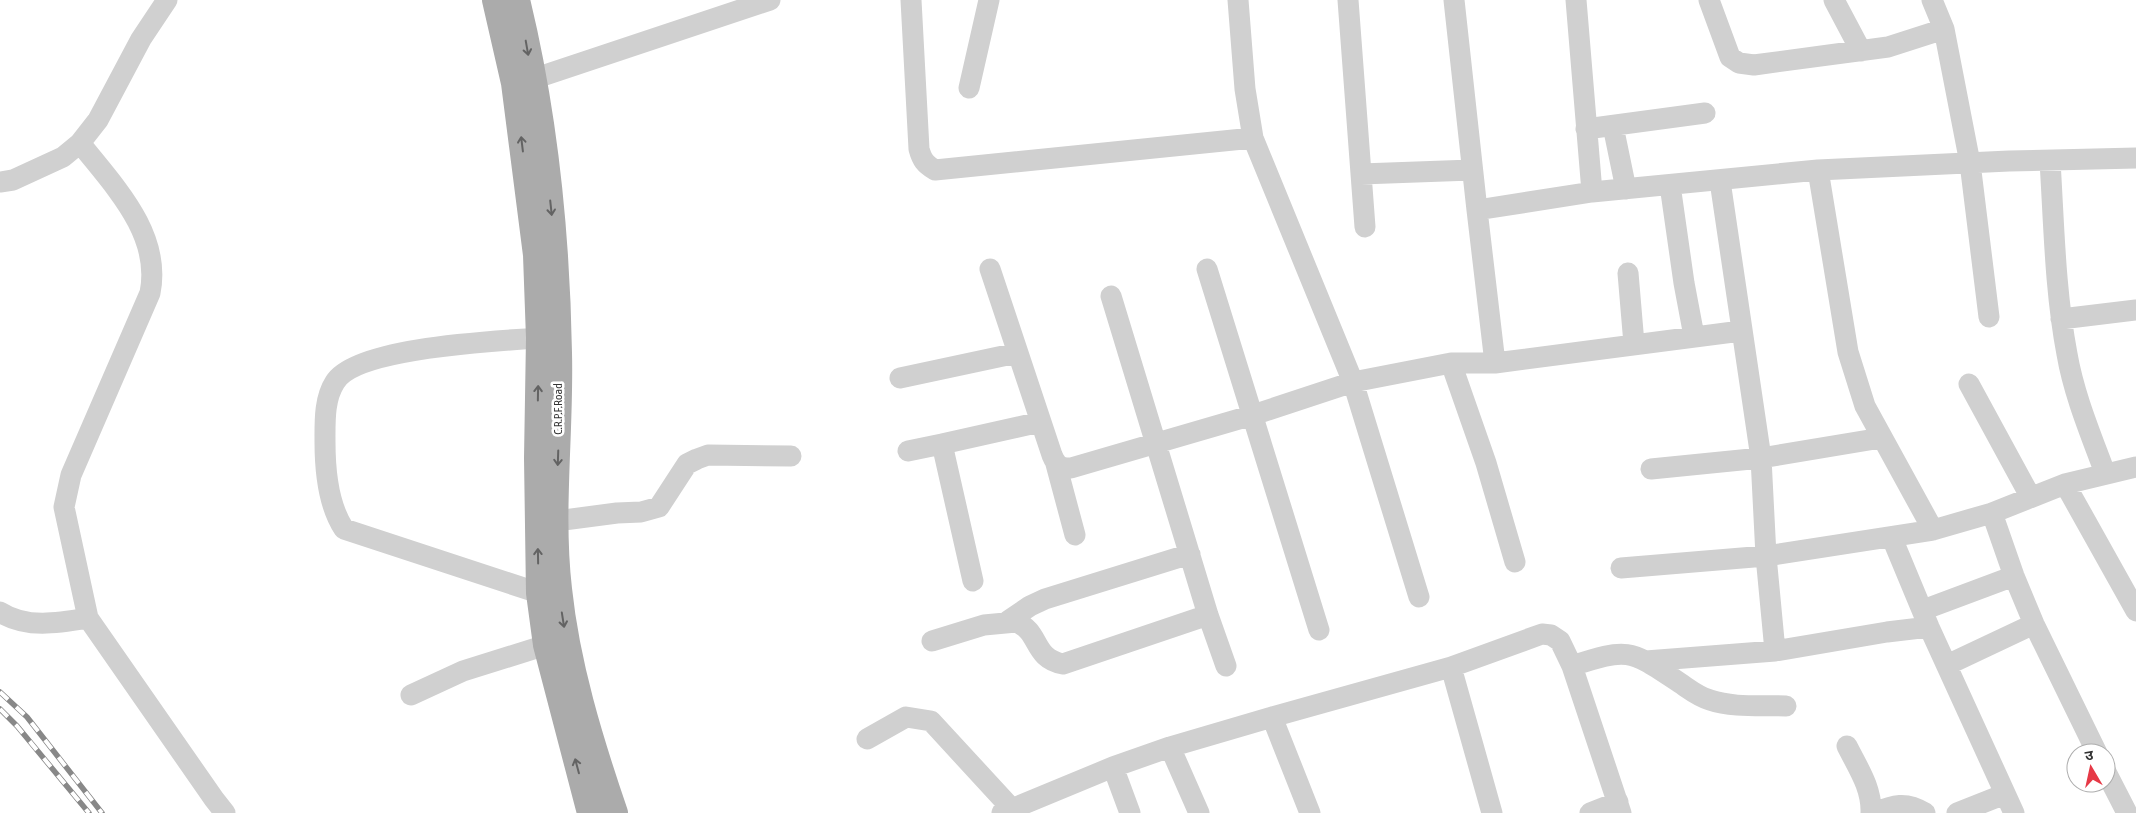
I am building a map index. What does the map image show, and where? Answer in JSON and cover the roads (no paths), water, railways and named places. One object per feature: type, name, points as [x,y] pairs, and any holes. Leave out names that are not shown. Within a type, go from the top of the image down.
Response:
[{"type":"main road","name":"C.R.P.F.Road","points":[[495,0],[517,102],[536,255],[539,338],[537,458],[539,593],[546,645],[590,813]]},
{"type":"main road","name":"C.R.P.F.Road","points":[[517,0],[533,79],[550,194],[557,268],[559,354],[556,521],[559,588],[578,695],[615,813]]},
{"type":"street","points":[[0,182],[13,180],[63,157],[80,143],[98,120],[141,39],[167,0]]},
{"type":"street","points":[[533,79],[770,0]]},
{"type":"street","points":[[911,0],[919,149],[926,165],[934,170],[1252,138]]},
{"type":"street","points":[[969,88],[989,0]]},
{"type":"street","points":[[1238,0],[1245,89],[1252,138],[1353,382],[1419,597]]},
{"type":"street","points":[[1348,0],[1365,227]]},
{"type":"street","points":[[1454,0],[1495,363]]},
{"type":"street","points":[[1576,0],[1592,192]]},
{"type":"street","points":[[1709,0],[1730,57],[1739,63],[1754,65],[1888,47],[1944,29]]},
{"type":"street","points":[[1834,0],[1861,51]]},
{"type":"street","points":[[1932,0],[1944,29],[1970,163],[1989,317]]},
{"type":"street","points":[[1586,129],[1705,113]]},
{"type":"street","points":[[1613,126],[1626,189]]},
{"type":"street","points":[[80,143],[125,199],[148,247],[153,269],[150,293],[74,469],[64,500],[88,618],[225,813]]},
{"type":"street","points":[[1477,210],[1592,192],[1818,170],[2136,158]]},
{"type":"street","points":[[2050,161],[2061,319],[2067,356],[2080,402],[2105,474]]},
{"type":"street","points":[[1361,174],[1472,170]]},
{"type":"street","points":[[1818,170],[1848,352],[1865,406],[1933,530]]},
{"type":"street","points":[[1720,181],[1761,458],[1766,556],[1776,651]]},
{"type":"street","points":[[1670,185],[1684,283],[1694,336]]},
{"type":"street","points":[[1207,268],[1320,630]]},
{"type":"street","points":[[990,269],[1040,422],[1056,464],[1075,535]]},
{"type":"street","points":[[1628,274],[1634,344]]},
{"type":"street","points":[[1111,296],[1208,615],[1226,666]]},
{"type":"street","points":[[2061,319],[2136,310]]},
{"type":"street","points":[[1056,464],[1071,468],[1253,415],[1353,382],[1452,363],[1495,363],[1741,331]]},
{"type":"street","points":[[539,338],[412,351],[361,365],[343,373],[335,381],[327,406],[325,454],[333,508],[344,529],[539,593]]},
{"type":"street","points":[[900,378],[1017,353]]},
{"type":"street","points":[[1452,363],[1486,463],[1515,562]]},
{"type":"street","points":[[1969,384],[2030,496]]},
{"type":"street","points":[[908,451],[1040,422]]},
{"type":"street","points":[[1651,469],[1761,458],[1882,438]]},
{"type":"street","points":[[942,444],[973,581]]},
{"type":"street","points":[[556,521],[617,513],[641,512],[659,507],[687,464],[708,455],[791,456]]},
{"type":"street","points":[[1621,568],[1766,556],[1851,542],[1892,538],[1933,530],[1992,513],[2030,496],[2065,484],[2136,467]]},
{"type":"street","points":[[2065,484],[2135,608]]},
{"type":"street","points":[[1992,513],[2014,576],[2034,624],[2092,743]]},
{"type":"street","points":[[1892,538],[2014,813]]},
{"type":"street","points":[[1008,621],[1044,599],[1190,554]]},
{"type":"street","points":[[1646,661],[1776,651],[1926,618],[2014,576]]},
{"type":"street","points":[[0,612],[12,620],[51,624],[88,618]]},
{"type":"street","points":[[932,641],[984,625],[1008,621],[1023,624],[1044,657],[1053,662],[1063,664],[1208,615]]},
{"type":"street","points":[[1947,665],[2034,624]]},
{"type":"street","points":[[866,739],[906,717],[931,721],[1009,812],[1113,767],[1170,747],[1451,668],[1542,634],[1551,635],[1560,641],[1572,666],[1619,808],[1590,813]]},
{"type":"street","points":[[411,695],[463,671],[546,645]]},
{"type":"street","points":[[1572,666],[1607,655],[1621,653],[1633,655],[1646,661],[1708,700],[1721,703],[1786,706]]},
{"type":"street","points":[[1451,668],[1492,813]]},
{"type":"street","points":[[1272,717],[1310,813]]},
{"type":"street","points":[[1846,746],[1867,786],[1872,813],[1893,805],[1914,806],[1925,813]]},
{"type":"street","points":[[1170,747],[1199,813]]},
{"type":"street","points":[[1113,767],[1130,813]]},
{"type":"street","points":[[2116,792],[2127,813]]},
{"type":"street","points":[[1957,813],[2006,794]]},
{"type":"railway","points":[[0,692],[27,717],[102,813]]},
{"type":"railway","points":[[0,709],[17,726],[89,813]]}]
